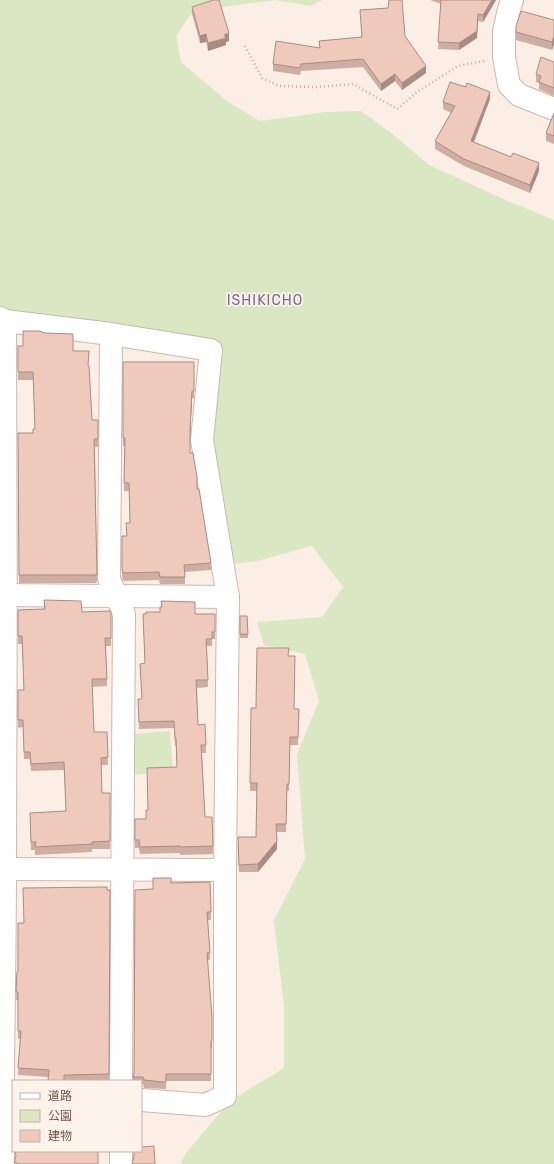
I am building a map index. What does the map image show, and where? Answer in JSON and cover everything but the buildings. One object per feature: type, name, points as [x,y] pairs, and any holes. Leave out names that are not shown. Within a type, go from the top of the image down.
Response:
[{"type":"street","points":[[512,0],[504,32],[504,57],[509,85],[519,95],[554,108]]},
{"type":"street","points":[[3,1164],[5,1088],[3,869],[3,320],[111,334],[211,350],[202,440],[228,597],[225,870],[225,1096],[205,1105],[142,1100]]},
{"type":"street","points":[[111,334],[109,579],[124,614],[121,1080]]},
{"type":"street","points":[[3,596],[228,597]]},
{"type":"street","points":[[3,869],[225,870]]},
{"type":"street","points":[[121,1152],[121,1164]]},
{"type":"path","points":[[245,46],[262,78],[279,86],[316,87],[353,84],[397,108],[417,92],[458,66],[504,57]]},
{"type":"green space","points":[[0,0],[275,0],[230,6],[190,15],[176,36],[181,62],[228,102],[260,121],[326,112],[361,111],[395,136],[429,165],[510,202],[554,220],[554,1164],[180,1164],[186,1153],[230,1101],[284,1068],[284,1007],[274,920],[305,859],[297,754],[319,701],[305,654],[264,645],[257,622],[322,617],[343,587],[312,546],[257,561],[234,564],[228,550],[210,438],[219,342],[175,332],[92,327],[0,309]]},
{"type":"green space","points":[[275,0],[323,0],[310,6]]},
{"type":"green space","points":[[170,731],[173,772],[131,775],[130,734]]},
{"type":"district","name":"ISHIKICHO","points":[[265,300]]}]
